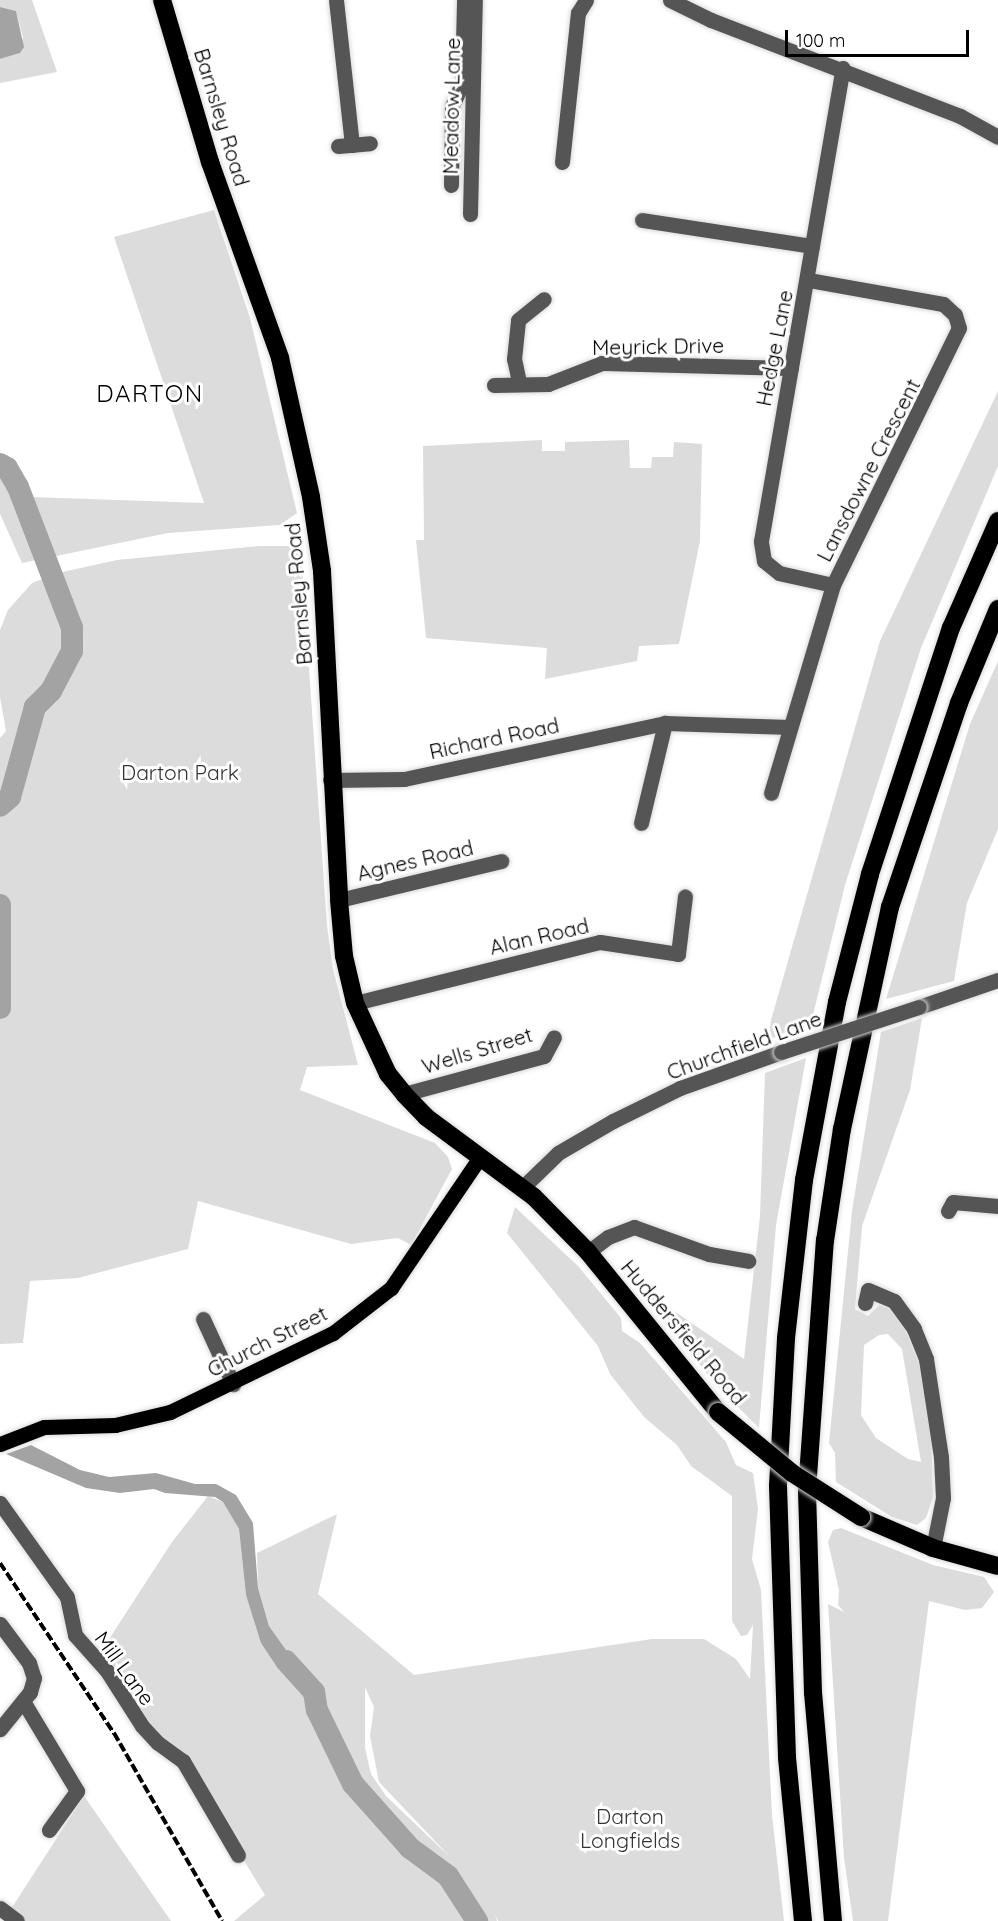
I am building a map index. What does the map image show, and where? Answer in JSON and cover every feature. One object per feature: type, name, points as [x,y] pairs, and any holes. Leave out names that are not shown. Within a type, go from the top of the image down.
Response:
[{"type":"highway","name":"Barnsley Road","points":[[162,0],[210,162],[280,358],[292,408],[322,571],[330,780],[339,900],[344,956],[355,1003],[388,1074],[404,1094],[426,1117],[480,1157]]},
{"type":"highway","points":[[803,1921],[786,1757],[778,1486],[786,1338],[804,1180],[837,1002],[870,874],[951,628],[998,521]]},
{"type":"highway","points":[[833,1921],[813,1694],[807,1490],[825,1240],[842,1129],[890,907],[959,703],[998,609]]},
{"type":"highway","name":"Huddersfield Road","points":[[480,1157],[524,1186],[588,1252],[718,1412],[792,1473],[861,1517],[933,1548],[998,1566]]},
{"type":"main road","name":"Church Street","points":[[0,1444],[18,1435],[44,1427],[126,1422],[170,1412],[233,1384],[333,1333],[391,1288],[480,1157]]},
{"type":"street","points":[[336,0],[345,145],[370,143]]},
{"type":"street","name":"Meadow Lane","points":[[451,185],[452,106],[462,84],[464,0]]},
{"type":"street","name":"Meadow Lane","points":[[470,213],[475,0]]},
{"type":"street","points":[[562,162],[572,139],[578,13],[586,0]]},
{"type":"street","points":[[670,0],[711,20],[843,68],[960,116],[998,137]]},
{"type":"street","name":"Hedge Lane","points":[[833,585],[780,573],[764,561],[761,541],[843,68]]},
{"type":"street","points":[[642,220],[812,246]]},
{"type":"street","name":"Lansdowne Crescent","points":[[771,793],[833,585],[959,328],[956,315],[943,304],[808,280]]},
{"type":"street","points":[[519,382],[514,359],[518,320],[544,298]]},
{"type":"street","name":"Meyrick Drive","points":[[494,385],[519,382],[548,384],[602,363],[790,368]]},
{"type":"street","name":"Richard Road","points":[[330,780],[404,779],[665,723],[790,727]]},
{"type":"street","points":[[641,823],[665,723]]},
{"type":"street","name":"Agnes Road","points":[[339,900],[501,861]]},
{"type":"street","name":"Alan Road","points":[[355,1003],[600,942],[678,954],[685,896]]},
{"type":"street","name":"Churchfield Lane","points":[[524,1186],[558,1153],[614,1121],[680,1088],[998,980]]},
{"type":"street","name":"Wells Street","points":[[404,1094],[544,1056],[554,1037]]},
{"type":"street","points":[[948,1211],[953,1202],[998,1206]]},
{"type":"street","name":"Huddersfield Road","points":[[588,1252],[608,1237],[634,1227],[709,1254],[748,1261]]},
{"type":"street","points":[[865,1303],[868,1290],[894,1301],[914,1329],[926,1359],[944,1497],[933,1548]]},
{"type":"street","points":[[203,1319],[233,1384]]},
{"type":"street","name":"Mill Lane","points":[[0,1503],[67,1597],[75,1635],[106,1671],[142,1726],[158,1743],[183,1761],[232,1851]]},
{"type":"street","points":[[0,1624],[29,1663],[33,1685],[0,1729]]},
{"type":"street","points":[[23,1701],[77,1791],[50,1830]]},
{"type":"street","points":[[0,1908],[17,1921]]},
{"type":"green space","points":[[0,0],[32,0],[57,72],[0,83],[0,59],[20,53],[23,37],[16,11],[0,7]]},
{"type":"green space","points":[[214,210],[250,318],[297,513],[280,525],[168,533],[22,563],[0,514],[0,455],[13,462],[31,497],[204,503],[114,237]]},
{"type":"green space","points":[[998,391],[998,466],[921,648],[845,885],[812,1019],[768,1041],[771,1020],[880,641]]},
{"type":"green space","points":[[542,440],[542,451],[565,451],[565,442],[629,440],[630,468],[651,468],[652,457],[673,457],[674,442],[702,444],[700,541],[679,644],[639,646],[637,661],[545,679],[547,648],[426,638],[416,540],[424,540],[423,446]]},
{"type":"green space","name":"Darton Park","points":[[259,546],[290,546],[301,554],[327,926],[333,969],[358,1065],[307,1067],[300,1090],[435,1143],[448,1157],[452,1169],[411,1245],[398,1238],[351,1244],[198,1201],[188,1249],[78,1278],[30,1281],[23,1343],[0,1344],[0,738],[6,731],[0,697],[0,630],[8,610],[32,583],[58,573],[117,560]]},
{"type":"green space","points":[[998,661],[998,829],[967,903],[954,981],[886,999],[970,724]]},
{"type":"green space","points":[[922,1018],[910,1090],[862,1226],[855,1309],[868,1316],[879,1305],[890,1309],[906,1332],[919,1363],[931,1436],[933,1497],[926,1518],[917,1525],[892,1517],[836,1482],[835,1453],[829,1443],[852,1211],[881,1032]],"holes":[[[888,1334],[902,1349],[921,1462],[908,1459],[876,1438],[861,1415],[864,1345],[879,1335]]]},
{"type":"green space","points":[[806,1058],[776,1225],[759,1428],[713,1382],[645,1291],[744,1359],[760,1216],[765,1073]]},
{"type":"green space","name":"Darton Longfields","points":[[515,1207],[578,1266],[621,1318],[622,1331],[640,1343],[726,1442],[736,1465],[753,1473],[758,1509],[752,1559],[761,1590],[772,1815],[784,1921],[498,1921],[495,1914],[497,1921],[234,1921],[265,1895],[183,1761],[153,1733],[128,1689],[100,1653],[172,1542],[208,1496],[223,1502],[239,1529],[246,1595],[275,1664],[303,1689],[308,1681],[269,1626],[258,1588],[257,1553],[337,1514],[318,1594],[414,1675],[652,1639],[704,1639],[736,1659],[750,1679],[753,1625],[747,1635],[741,1636],[732,1621],[732,1496],[691,1466],[677,1445],[644,1417],[610,1374],[598,1346],[507,1233]],"holes":[[[365,1687],[374,1707],[370,1736],[379,1782],[451,1858],[386,1796],[371,1774],[365,1748]]]},
{"type":"green space","points":[[841,1528],[933,1565],[984,1577],[994,1592],[982,1608],[965,1610],[929,1601],[888,1921],[853,1921],[844,1858],[828,1604],[844,1612],[838,1605],[839,1590],[828,1542],[833,1530]]},
{"type":"green space","points":[[84,1796],[171,1921],[25,1921],[11,1909]]},
{"type":"shaded area","points":[[0,7],[16,11],[24,47],[20,53],[0,59]]},
{"type":"shaded area","points":[[31,1445],[80,1470],[109,1477],[156,1473],[195,1484],[216,1484],[236,1495],[253,1523],[258,1588],[269,1626],[308,1681],[303,1689],[275,1664],[261,1643],[246,1595],[239,1529],[223,1502],[215,1497],[165,1493],[154,1489],[120,1493],[86,1488],[6,1454]]},
{"type":"waterway","points":[[0,464],[7,468],[18,487],[72,628],[72,651],[51,691],[35,707],[10,797],[0,806]]},
{"type":"waterway","points":[[0,905],[0,1008]]},
{"type":"waterway","points":[[286,1661],[314,1692],[317,1710],[353,1784],[410,1848],[448,1876],[477,1921]]},
{"type":"railway","points":[[0,1563],[114,1733],[222,1921]]},
{"type":"district","name":"DARTON","points":[[150,394]]}]
